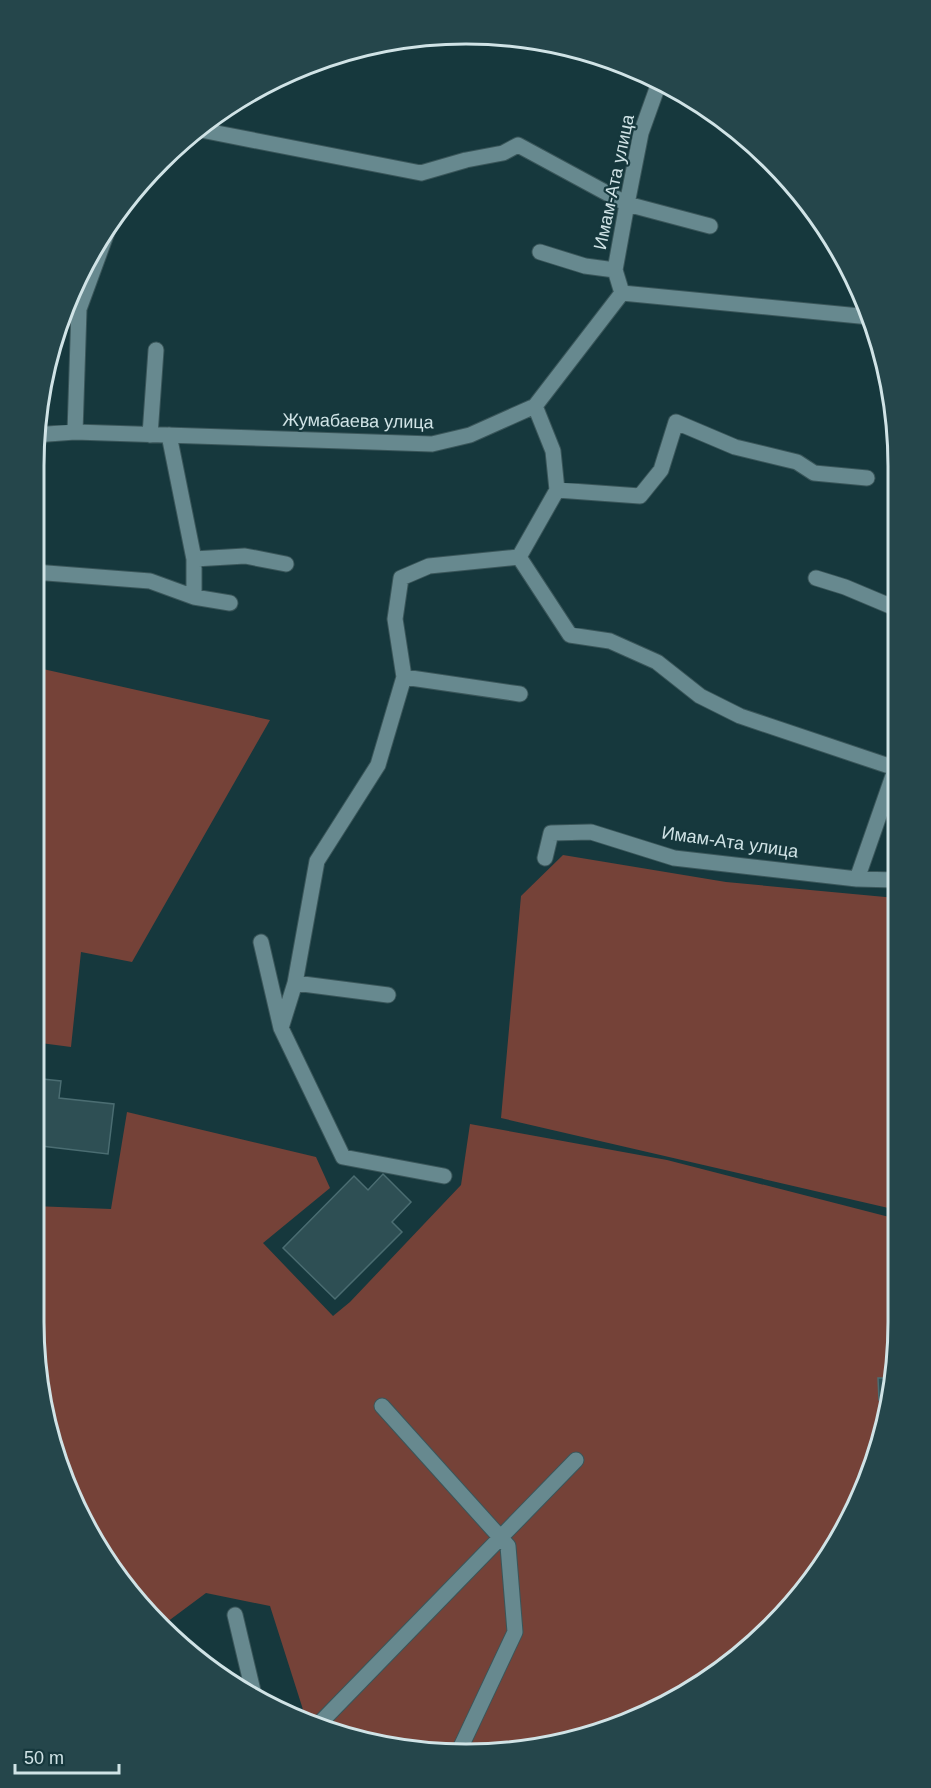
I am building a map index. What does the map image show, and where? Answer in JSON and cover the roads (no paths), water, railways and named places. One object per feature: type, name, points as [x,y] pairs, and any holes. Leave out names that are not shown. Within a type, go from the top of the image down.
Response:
[{"type":"street","name":"Имам-Ата улица","points":[[621,293],[615,270],[640,133],[656,89]]},
{"type":"street","points":[[208,131],[421,173],[466,160],[503,153],[518,145],[627,204],[710,226]]},
{"type":"street","points":[[540,252],[585,266],[615,270]]},
{"type":"street","points":[[75,432],[79,309],[94,265]]},
{"type":"street","points":[[621,293],[860,316]]},
{"type":"street","name":"Жумабаева улица","points":[[44,434],[75,432],[432,444],[470,435],[535,406],[621,293]]},
{"type":"street","points":[[150,435],[156,350]]},
{"type":"street","points":[[519,557],[557,490],[553,451],[535,406]]},
{"type":"street","points":[[557,490],[640,496],[661,470],[676,422],[735,447],[797,462],[814,473],[867,478]]},
{"type":"street","points":[[169,435],[194,559],[194,597]]},
{"type":"street","points":[[194,559],[245,556],[286,564]]},
{"type":"street","points":[[281,1028],[294,983],[317,861],[378,765],[405,677],[395,619],[401,578],[429,566],[519,557]]},
{"type":"street","points":[[519,557],[570,635],[610,640],[657,662],[700,696],[740,716],[888,767]]},
{"type":"street","points":[[44,573],[150,581],[194,597],[230,603]]},
{"type":"street","points":[[816,578],[888,605]]},
{"type":"street","points":[[405,677],[520,694]]},
{"type":"street","points":[[857,879],[888,789]]},
{"type":"street","name":"Имам-Ата улица","points":[[544,858],[551,833],[591,832],[674,858],[857,879],[888,880]]},
{"type":"street","points":[[261,942],[281,1028],[343,1157],[444,1176]]},
{"type":"street","points":[[294,983],[388,995]]},
{"type":"street","points":[[382,1406],[508,1546],[515,1632],[462,1744]]},
{"type":"street","points":[[323,1719],[576,1460]]},
{"type":"street","points":[[235,1615],[252,1687]]}]
